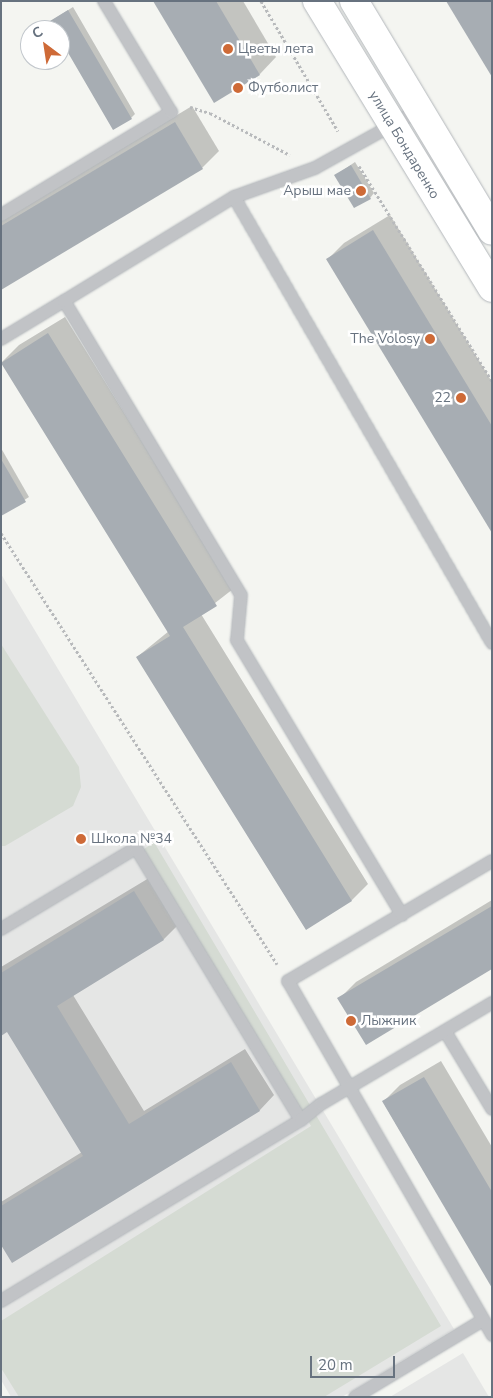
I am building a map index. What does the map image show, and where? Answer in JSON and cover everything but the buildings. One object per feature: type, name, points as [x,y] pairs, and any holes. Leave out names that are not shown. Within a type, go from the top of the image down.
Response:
[{"type":"street","name":"улица Бондаренко","points":[[317,1],[492,288]]},
{"type":"street","points":[[354,1],[492,231]]},
{"type":"lane","points":[[1,215],[171,112],[104,1]]},
{"type":"lane","points":[[1,339],[234,197],[315,168],[419,110]]},
{"type":"lane","points":[[234,197],[492,643]]},
{"type":"lane","points":[[64,301],[240,596],[237,640],[402,915]]},
{"type":"lane","points":[[1,928],[136,848],[301,1120]]},
{"type":"lane","points":[[492,861],[288,982],[350,1086],[492,1335]]},
{"type":"lane","points":[[1,1301],[301,1120],[350,1086],[492,1003]]},
{"type":"lane","points":[[445,1030],[492,1109]]},
{"type":"lane","points":[[356,1397],[483,1320]]},
{"type":"path","points":[[261,1],[349,150],[492,380]]},
{"type":"path","points":[[163,99],[210,113],[315,168]]},
{"type":"path","points":[[1,533],[288,982]]},
{"type":"shaded area","name":"Школа №34","points":[[1,574],[454,1329],[342,1397],[11,1397],[1,1380]]},
{"type":"shaded area","points":[[1,644],[79,767],[81,787],[73,806],[5,846],[1,846]]},
{"type":"shaded area","points":[[154,842],[441,1326],[324,1397],[19,1397],[1,1368],[1,1321],[311,1126],[140,852]]},
{"type":"shaded area","points":[[463,1353],[489,1397],[390,1397]]},
{"type":"place","name":"Цветы лета","points":[[228,49]]},
{"type":"place","name":"Футболист","points":[[238,88]]},
{"type":"place","name":"Арыш мае","points":[[361,191]]},
{"type":"place","name":"The Volosy","points":[[430,339]]},
{"type":"place","name":"22","points":[[461,398]]},
{"type":"place","name":"Школа №34","points":[[81,839]]},
{"type":"place","name":"Лыжник","points":[[351,1021]]}]
